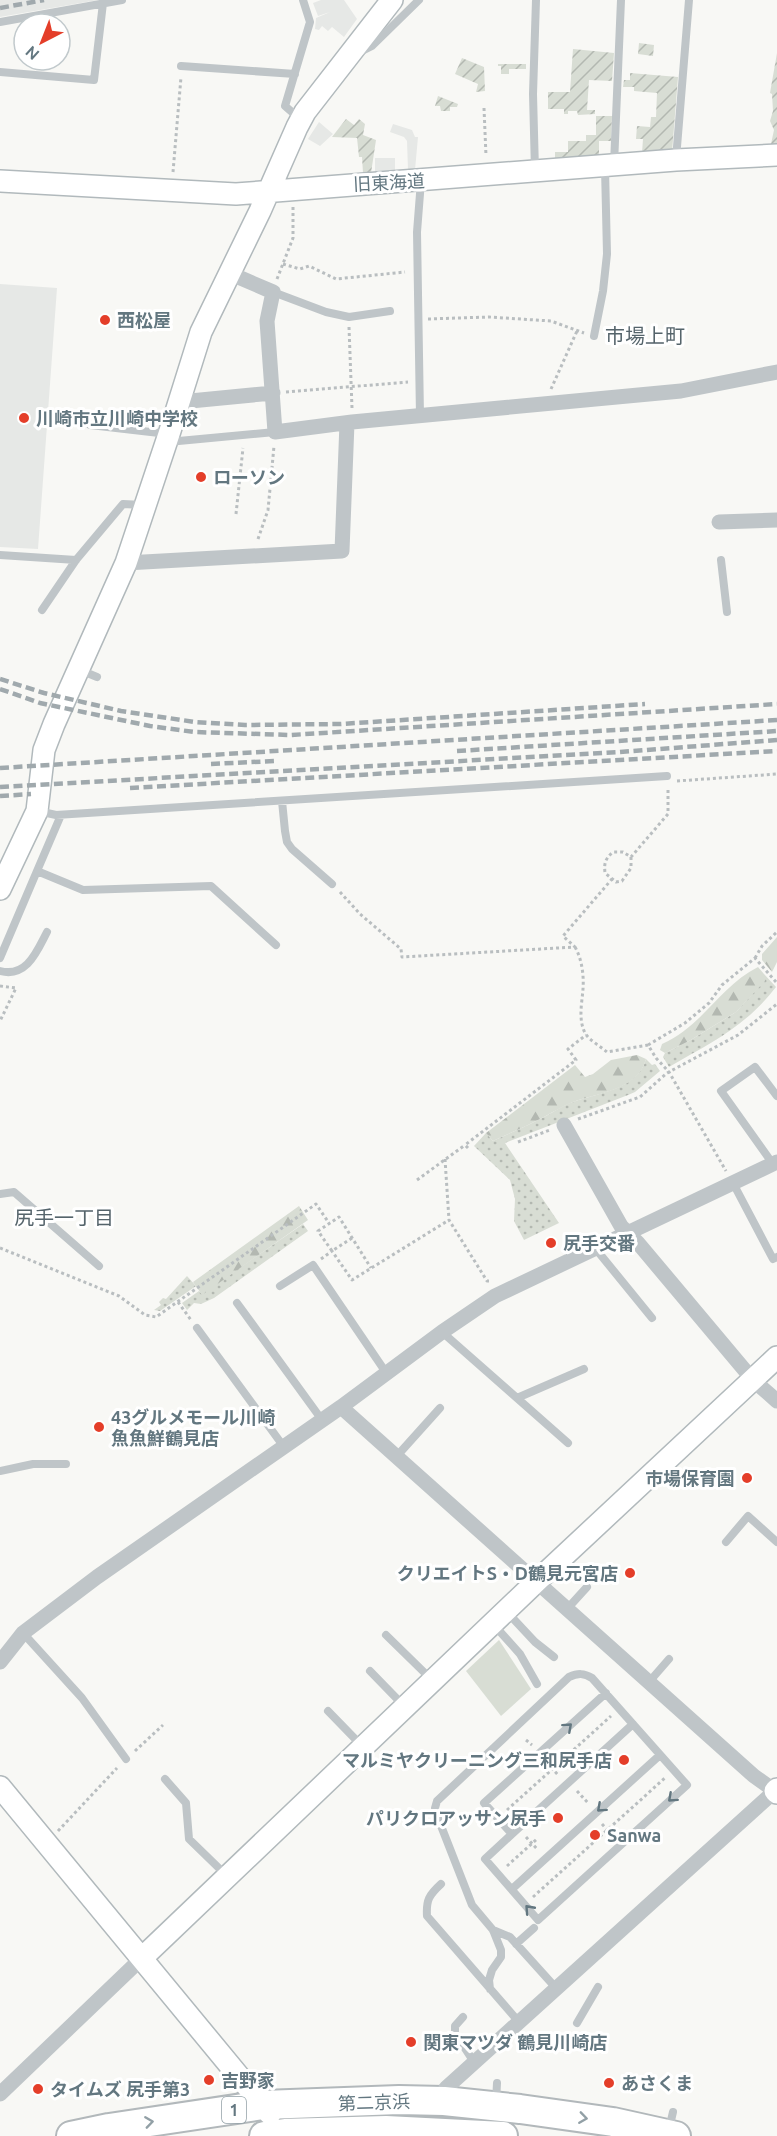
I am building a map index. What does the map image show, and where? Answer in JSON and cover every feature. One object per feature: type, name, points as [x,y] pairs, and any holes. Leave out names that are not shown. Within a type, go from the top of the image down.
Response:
[{"type":"highway","name":"第二京浜","points":[[71,2136],[109,2128],[263,2105],[399,2100],[444,2101],[496,2095],[613,2122],[672,2127]]},
{"type":"highway","name":"第二京浜","points":[[279,2135],[385,2133],[503,2136]]},
{"type":"street","points":[[0,889],[37,811],[44,750],[54,724],[88,673],[168,439],[201,332],[301,119],[392,0]]},
{"type":"street","name":"旧東海道","points":[[0,181],[236,194],[676,160],[777,155]]},
{"type":"street","points":[[229,273],[273,292],[267,321],[275,432],[724,386],[757,380],[777,372]]},
{"type":"street","points":[[180,402],[273,393]]},
{"type":"street","points":[[126,563],[342,551],[350,423]]},
{"type":"street","points":[[719,522],[777,520]]},
{"type":"street","points":[[564,1125],[621,1226],[630,1233],[753,1380],[777,1401]]},
{"type":"street","points":[[0,1662],[23,1633],[50,1605],[97,1577],[341,1407],[495,1296],[775,1163]]},
{"type":"street","points":[[0,2094],[227,1876],[314,1787],[363,1747],[777,1357]]},
{"type":"street","points":[[341,1407],[754,1776],[776,1791],[446,2088],[444,2101]]},
{"type":"street","points":[[0,1787],[263,2105],[279,2135]]},
{"type":"lane","points":[[0,22],[122,0]]},
{"type":"lane","points":[[301,119],[285,106],[310,22],[303,0]]},
{"type":"lane","points":[[348,57],[372,46],[419,0]]},
{"type":"lane","points":[[535,172],[533,94],[536,0]]},
{"type":"lane","points":[[594,336],[603,291],[607,254],[610,166],[621,0]]},
{"type":"lane","points":[[676,160],[689,0]]},
{"type":"lane","points":[[0,72],[94,80],[103,3]]},
{"type":"lane","points":[[182,66],[295,74]]},
{"type":"lane","points":[[420,416],[417,232],[421,180]]},
{"type":"lane","points":[[273,292],[326,312],[349,316],[390,311]]},
{"type":"lane","points":[[90,424],[168,439],[275,432]]},
{"type":"lane","points":[[42,610],[76,560],[123,504],[144,505]]},
{"type":"lane","points":[[0,555],[76,560]]},
{"type":"lane","points":[[721,560],[727,612]]},
{"type":"lane","points":[[37,811],[61,815],[667,777]]},
{"type":"lane","points":[[282,801],[287,842],[332,884]]},
{"type":"lane","points":[[0,958],[61,815]]},
{"type":"lane","points":[[38,871],[83,890],[211,886],[276,945]]},
{"type":"lane","points":[[0,971],[22,970],[34,959],[47,932]]},
{"type":"lane","points":[[775,1163],[721,1091],[755,1067],[777,1096]]},
{"type":"lane","points":[[733,1183],[773,1259],[777,1257]]},
{"type":"lane","points":[[0,1194],[14,1192],[99,1266]]},
{"type":"lane","points":[[595,1248],[652,1318]]},
{"type":"lane","points":[[280,1286],[313,1265],[387,1374]]},
{"type":"lane","points":[[237,1303],[322,1420]]},
{"type":"lane","points":[[197,1328],[284,1447]]},
{"type":"lane","points":[[442,1332],[568,1443]]},
{"type":"lane","points":[[517,1398],[584,1369]]},
{"type":"lane","points":[[396,1457],[440,1408]]},
{"type":"lane","points":[[0,1471],[33,1464],[66,1464]]},
{"type":"lane","points":[[726,1542],[748,1516],[777,1542]]},
{"type":"lane","points":[[567,1609],[588,1587]]},
{"type":"lane","points":[[499,1617],[554,1657]]},
{"type":"lane","points":[[499,1617],[537,1684]]},
{"type":"lane","points":[[23,1633],[82,1698],[126,1759]]},
{"type":"lane","points":[[386,1635],[433,1681]]},
{"type":"lane","points":[[649,1682],[669,1659]]},
{"type":"lane","points":[[370,1671],[405,1707]]},
{"type":"lane","points":[[490,1989],[489,1980],[492,1970],[501,1957],[501,1950],[493,1930],[472,1905],[436,1814],[437,1801],[569,1677],[576,1674],[585,1674],[592,1678],[606,1693],[687,1785],[538,1920],[485,1859],[633,1724]]},
{"type":"lane","points":[[512,1834],[484,1803],[606,1693]]},
{"type":"lane","points":[[328,1712],[363,1747]]},
{"type":"lane","points":[[512,1889],[660,1755]]},
{"type":"lane","points":[[165,1779],[186,1803],[189,1839],[227,1876]]},
{"type":"lane","points":[[441,1884],[429,1895],[426,1902],[427,1916],[519,2022]]},
{"type":"lane","points":[[516,1944],[534,1928]]},
{"type":"lane","points":[[493,1930],[510,1937],[556,1988]]},
{"type":"lane","points":[[472,1969],[492,1970]]},
{"type":"lane","points":[[577,2023],[598,1987]]},
{"type":"lane","points":[[463,2018],[455,2025],[455,2033],[474,2062]]},
{"type":"path","points":[[171,190],[182,66]]},
{"type":"path","points":[[484,108],[487,176]]},
{"type":"path","points":[[293,196],[293,238],[283,264],[300,269],[309,266],[336,279],[417,270]]},
{"type":"path","points":[[349,316],[350,423]]},
{"type":"path","points":[[418,319],[489,317],[551,321],[594,336]]},
{"type":"path","points":[[543,404],[577,331]]},
{"type":"path","points":[[273,393],[419,381]]},
{"type":"path","points":[[252,555],[268,510],[275,432]]},
{"type":"path","points":[[236,514],[244,435]]},
{"type":"path","points":[[631,857],[623,852],[612,852],[604,863],[605,873],[612,879],[622,881],[627,875],[631,868],[631,857],[668,814],[667,782],[777,774]]},
{"type":"path","points":[[612,879],[563,936],[575,947],[580,956],[584,988],[582,1014],[586,1035],[607,1052],[648,1045],[685,1023],[709,1003],[722,985],[755,958],[762,946],[777,932]]},
{"type":"path","points":[[332,884],[360,914],[401,949],[402,957],[575,947]]},
{"type":"path","points":[[755,958],[777,983]]},
{"type":"path","points":[[0,986],[16,988],[0,1022]]},
{"type":"path","points":[[518,1142],[640,1097],[669,1072],[738,1035],[777,1004]]},
{"type":"path","points":[[417,1180],[466,1147],[576,1060],[568,1049],[586,1035]]},
{"type":"path","points":[[648,1045],[669,1072],[733,1183]]},
{"type":"path","points":[[445,1159],[449,1220],[487,1281],[497,1276]]},
{"type":"path","points":[[0,1248],[119,1296],[145,1315],[156,1317],[316,1204],[329,1223]]},
{"type":"path","points":[[371,1268],[339,1217],[318,1231],[352,1280],[449,1220]]},
{"type":"path","points":[[313,1265],[352,1238]]},
{"type":"path","points":[[178,1302],[197,1328]]},
{"type":"path","points":[[504,1814],[613,1714]]},
{"type":"path","points":[[47,1843],[126,1759],[164,1725]]},
{"type":"path","points":[[543,1758],[562,1779]]},
{"type":"path","points":[[531,1899],[668,1776]]},
{"type":"path","points":[[574,1787],[591,1806],[590,1810]]},
{"type":"path","points":[[598,1819],[617,1840]]},
{"type":"path","points":[[523,1834],[541,1854]]},
{"type":"path","points":[[505,1867],[537,1839]]},
{"type":"path","points":[[554,1869],[564,1879]]},
{"type":"shaded area","points":[[0,0],[98,0],[29,12],[12,12],[12,15],[0,17]]},
{"type":"shaded area","points":[[321,0],[344,0],[357,19],[344,37],[332,27],[328,31],[322,26],[319,30],[315,29],[316,18],[330,12],[318,16],[313,3]]},
{"type":"shaded area","points":[[319,122],[333,134],[320,146],[308,139]]},
{"type":"shaded area","points":[[393,124],[412,130],[415,137],[418,137],[415,170],[408,170],[407,141],[404,137],[390,132]]},
{"type":"shaded area","points":[[375,158],[395,158],[395,172],[375,172]]},
{"type":"shaded area","name":"川崎市立川崎中学校","points":[[0,284],[57,288],[38,549],[0,547]]},
{"type":"green space","points":[[639,43],[654,45],[653,56],[638,54]]},
{"type":"green space","points":[[573,49],[614,53],[612,81],[589,80],[587,110],[595,110],[595,114],[578,115],[577,111],[568,111],[568,114],[564,114],[564,109],[548,109],[548,92],[570,92]]},
{"type":"green space","points":[[777,53],[777,144],[771,144],[774,130],[770,121],[773,111],[772,94],[770,93]]},
{"type":"green space","points":[[462,58],[484,67],[485,91],[476,92],[478,84],[455,74]]},
{"type":"green space","points":[[498,64],[526,64],[526,69],[509,69],[509,74],[501,74],[501,66]]},
{"type":"green space","points":[[630,73],[678,77],[672,152],[642,153],[643,139],[636,139],[637,126],[650,127],[651,117],[656,117],[657,93],[634,91],[634,87],[623,87],[624,80],[630,80]]},
{"type":"green space","points":[[438,96],[458,104],[457,107],[450,107],[450,111],[441,111],[440,106],[435,106]]},
{"type":"green space","points":[[596,116],[612,116],[611,141],[599,141],[599,159],[555,163],[555,152],[568,152],[568,141],[586,141],[586,135],[596,135]]},
{"type":"green space","points":[[346,119],[354,125],[359,119],[365,124],[363,135],[376,140],[371,173],[363,173],[357,138],[332,137]]},
{"type":"green space","points":[[777,937],[777,962],[772,972],[762,960],[762,954]]},
{"type":"green space","points":[[758,967],[764,974],[765,981],[736,1012],[665,1053],[660,1050],[662,1044],[689,1027],[733,985]]},
{"type":"green space","points":[[764,974],[776,987],[752,1013],[727,1033],[669,1067],[663,1057],[665,1053],[736,1012],[764,981]]},
{"type":"green space","points":[[637,1055],[646,1059],[635,1078],[626,1084],[569,1104],[493,1141],[486,1133],[575,1065],[585,1077],[593,1074],[611,1060]]},
{"type":"green space","points":[[646,1059],[652,1065],[655,1064],[660,1071],[635,1092],[505,1143],[559,1223],[524,1240],[514,1221],[515,1199],[510,1180],[474,1146],[486,1133],[493,1141],[569,1103],[626,1083],[642,1069]]},
{"type":"green space","points":[[299,1206],[308,1220],[202,1295],[193,1282]]},
{"type":"green space","points":[[303,1224],[308,1231],[214,1298],[201,1304],[194,1303],[187,1310],[182,1303],[199,1291],[202,1294]]},
{"type":"green space","points":[[187,1276],[196,1286],[160,1311],[154,1310],[161,1305],[159,1302],[163,1298],[166,1299]]},
{"type":"green space","points":[[499,1640],[531,1689],[501,1716],[466,1671]]},
{"type":"railway","points":[[0,8],[44,0]]},
{"type":"railway","points":[[0,679],[44,693],[121,711],[195,722],[245,725],[341,724],[645,704]]},
{"type":"railway","points":[[0,689],[40,703],[150,726],[194,732],[291,735],[777,704]]},
{"type":"railway","points":[[0,768],[777,720]]},
{"type":"railway","points":[[457,751],[777,731]]},
{"type":"railway","points":[[0,787],[620,752],[777,740]]},
{"type":"railway","points":[[130,788],[777,751]]},
{"type":"railway","points":[[211,764],[274,761]]},
{"type":"railway","points":[[0,796],[31,794]]},
{"type":"place","name":"西松屋","points":[[105,320]]},
{"type":"place","name":"川崎市立川崎中学校","points":[[24,418]]},
{"type":"place","name":"ローソン","points":[[201,477]]},
{"type":"place","name":"尻手交番","points":[[551,1243]]},
{"type":"place","name":"43グルメモール川崎 魚魚鮮鶴見店","points":[[99,1427]]},
{"type":"place","name":"市場保育園","points":[[747,1478]]},
{"type":"place","name":"クリエイトS・D鶴見元宮店","points":[[630,1573]]},
{"type":"place","name":"マルミヤクリーニング三和尻手店","points":[[624,1760]]},
{"type":"place","name":"パリクロアッサン尻手","points":[[558,1818]]},
{"type":"place","name":"Sanwa","points":[[595,1835]]},
{"type":"place","name":"関東マツダ 鶴見川崎店","points":[[411,2042]]},
{"type":"place","name":"吉野家","points":[[209,2080]]},
{"type":"place","name":"あさくま","points":[[609,2083]]},
{"type":"place","name":"タイムズ 尻手第3","points":[[38,2089]]},
{"type":"district","name":"市場上町","points":[[645,335]]},
{"type":"district","name":"尻手一丁目","points":[[64,1217]]}]
